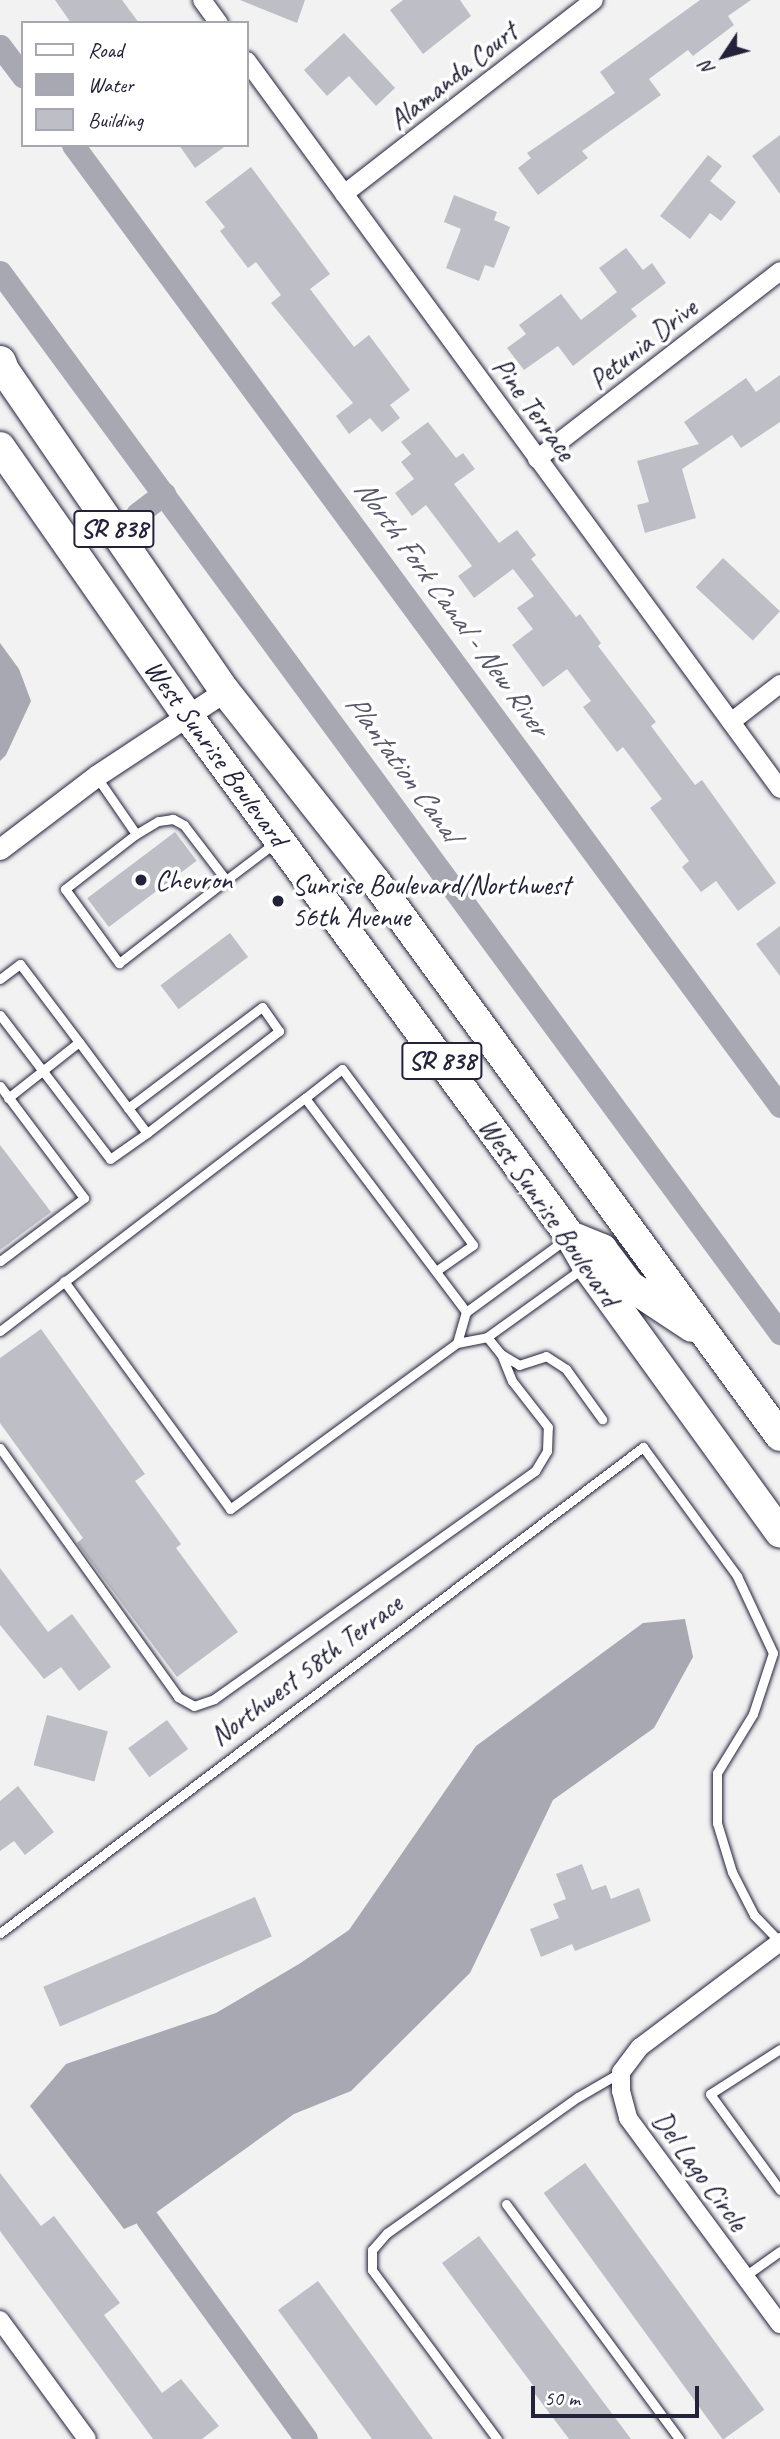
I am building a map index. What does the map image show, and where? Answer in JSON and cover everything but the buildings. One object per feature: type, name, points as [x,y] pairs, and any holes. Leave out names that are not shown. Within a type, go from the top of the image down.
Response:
[{"type":"highway","name":"West Sunrise Boulevard","points":[[1,364],[225,691],[374,881],[780,1436]]},
{"type":"highway","name":"West Sunrise Boulevard","points":[[0,447],[188,716],[570,1236],[587,1266],[780,1533]]},
{"type":"highway","points":[[570,1236],[602,1248],[630,1286],[710,1339]]},
{"type":"street","points":[[202,0],[218,21]]},
{"type":"street","name":"Alamanda Court","points":[[344,194],[594,0]]},
{"type":"street","name":"Pine Terrace","points":[[248,62],[780,789]]},
{"type":"street","name":"Petunia Drive","points":[[537,459],[780,271]]},
{"type":"street","points":[[731,722],[780,684]]},
{"type":"street","points":[[0,849],[96,776],[225,691]]},
{"type":"street","points":[[621,2072],[640,2047],[780,1942]]},
{"type":"street","name":"Del Lago Circle","points":[[621,2072],[621,2091],[628,2118],[780,2324]]},
{"type":"street","points":[[0,2320],[87,2439]]},
{"type":"street","points":[[0,2334],[22,2350]]},
{"type":"lane","points":[[96,776],[136,834]]},
{"type":"lane","points":[[226,880],[184,825],[173,819],[158,821],[136,834],[65,889],[119,962],[279,840]]},
{"type":"lane","points":[[0,979],[20,964],[147,1133]]},
{"type":"lane","points":[[0,1014],[110,1160],[279,1031],[262,1007],[128,1108]]},
{"type":"lane","points":[[8,1098],[79,1042]]},
{"type":"lane","points":[[0,1331],[342,1069],[473,1245],[436,1271]]},
{"type":"lane","points":[[0,1086],[84,1198],[0,1261]]},
{"type":"lane","points":[[305,1098],[467,1312]]},
{"type":"lane","points":[[457,1343],[467,1312],[570,1236]]},
{"type":"lane","points":[[64,1281],[230,1509],[457,1343],[487,1337],[587,1266]]},
{"type":"lane","points":[[0,1448],[178,1697],[194,1706],[214,1699],[535,1471],[547,1451],[548,1427],[512,1381],[501,1354],[487,1337]]},
{"type":"lane","points":[[501,1354],[519,1365],[546,1356],[566,1369],[601,1419]]},
{"type":"lane","name":"Northwest 58th Terrace","points":[[0,1933],[643,1447],[737,1576],[773,1653],[753,1714],[717,1773],[717,1823],[732,1872],[749,1904],[780,1942]]},
{"type":"lane","points":[[780,2049],[710,2094],[780,2190]]},
{"type":"lane","points":[[497,2439],[372,2270],[372,2250],[387,2233],[578,2096],[621,2072]]},
{"type":"lane","points":[[506,2204],[679,2439]]},
{"type":"lane","points":[[745,2276],[780,2250]]},
{"type":"water","points":[[0,643],[19,669],[31,701],[6,755],[0,761]]},
{"type":"water","points":[[685,1619],[693,1657],[654,1728],[553,1800],[470,1973],[351,2091],[294,2114],[147,2219],[124,2229],[30,2106],[66,2064],[216,2013],[299,1964],[349,1930],[476,1746],[643,1623]]},
{"type":"waterway","name":"North Fork Canal - New River","points":[[0,46],[21,73]]},
{"type":"waterway","name":"North Fork Canal - New River","points":[[74,147],[780,1106]]},
{"type":"waterway","name":"Plantation Canal","points":[[0,272],[780,1333]]},
{"type":"waterway","points":[[137,514],[164,494]]},
{"type":"waterway","points":[[147,2219],[306,2439]]},
{"type":"place","name":"Chevron","points":[[141,880]]},
{"type":"place","name":"Sunrise Boulevard/Northwest 56th Avenue","points":[[278,901]]}]
